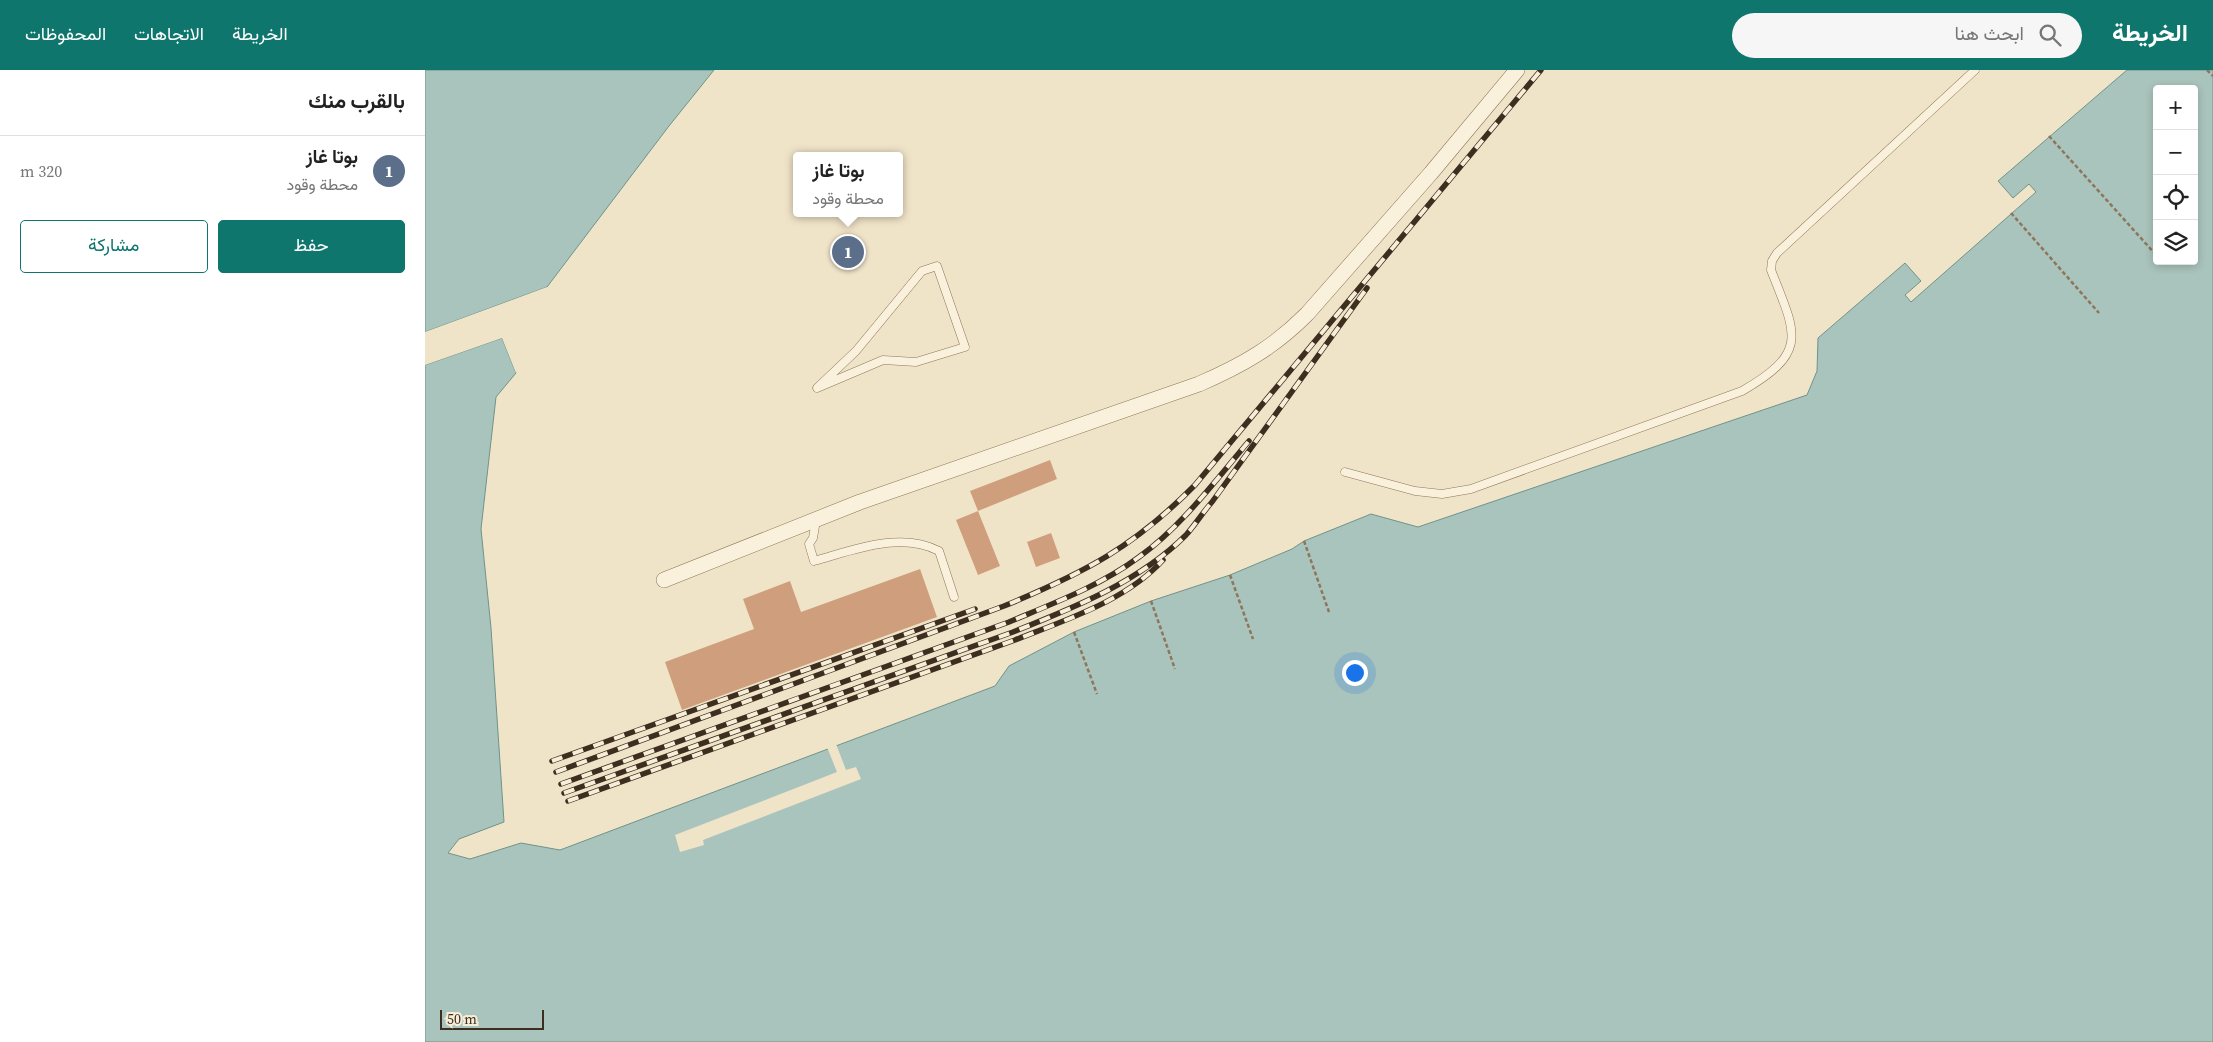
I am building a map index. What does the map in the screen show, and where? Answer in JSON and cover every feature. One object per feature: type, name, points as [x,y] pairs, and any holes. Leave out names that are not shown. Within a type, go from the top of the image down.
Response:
[{"type":"street","points":[[664,580],[870,498],[1199,384],[1237,368],[1264,352],[1286,335],[1307,314],[1431,173],[1517,70]]},
{"type":"lane","points":[[1345,472],[1415,491],[1442,494],[1471,489],[1741,391],[1765,378],[1780,365],[1789,352],[1792,338],[1790,318],[1771,270],[1772,261],[1777,253],[1975,70]]},
{"type":"lane","points":[[937,266],[965,347],[916,362],[883,360],[817,388],[856,350],[922,272],[937,266]]},
{"type":"lane","points":[[816,520],[813,538],[809,544],[814,561],[887,542],[923,543],[939,552],[954,597]]},
{"type":"path","points":[[2207,70],[2213,76]]},
{"type":"path","points":[[2049,136],[2153,252]]},
{"type":"path","points":[[2011,213],[2099,312]]},
{"type":"path","points":[[1304,541],[1329,612]]},
{"type":"path","points":[[1230,575],[1253,639]]},
{"type":"path","points":[[1151,601],[1175,669]]},
{"type":"path","points":[[1074,632],[1097,694]]},
{"type":"water","points":[[425,70],[714,70],[669,126],[547,287],[425,332]]},
{"type":"water","points":[[2127,70],[2213,70],[2213,1042],[425,1042],[425,365],[502,338],[516,373],[496,397],[481,529],[491,628],[504,822],[459,839],[448,853],[470,859],[521,843],[560,850],[995,686],[1009,666],[1074,632],[1151,601],[1230,575],[1292,549],[1304,541],[1371,514],[1418,527],[1807,395],[1817,371],[1818,338],[1905,263],[1921,281],[1905,295],[1911,302],[2036,192],[2029,184],[2013,198],[1998,181]]},
{"type":"pier","points":[[547,287],[546,290],[425,334],[425,332]]},
{"type":"pier","points":[[503,335],[517,369],[516,373],[502,338],[425,365],[425,362]]},
{"type":"pier","points":[[836,744],[846,770],[856,767],[861,779],[703,840],[704,845],[680,852],[675,835],[837,772],[827,747]]},
{"type":"building","points":[[1050,460],[1057,479],[978,511],[970,491]]},
{"type":"building","points":[[978,511],[1000,566],[978,575],[956,520]]},
{"type":"building","points":[[1051,533],[1060,558],[1036,567],[1027,542]]},
{"type":"building","points":[[920,569],[937,617],[682,710],[665,662],[754,629],[743,599],[790,581],[801,612]]},
{"type":"railway","points":[[556,772],[1004,606],[1084,570],[1129,542],[1173,507],[1195,485],[1541,70]]},
{"type":"railway","points":[[564,793],[1013,632],[1082,603],[1148,567],[1186,535],[1212,502],[1367,288]]},
{"type":"railway","points":[[561,784],[1009,622],[1093,585],[1109,577],[1155,545],[1184,517],[1249,441]]},
{"type":"railway","points":[[568,801],[1054,625],[1113,598],[1131,587],[1163,560]]},
{"type":"railway","points":[[552,761],[975,609]]},
{"type":"place","name":"بوتا غاز","points":[[848,252]]}]
